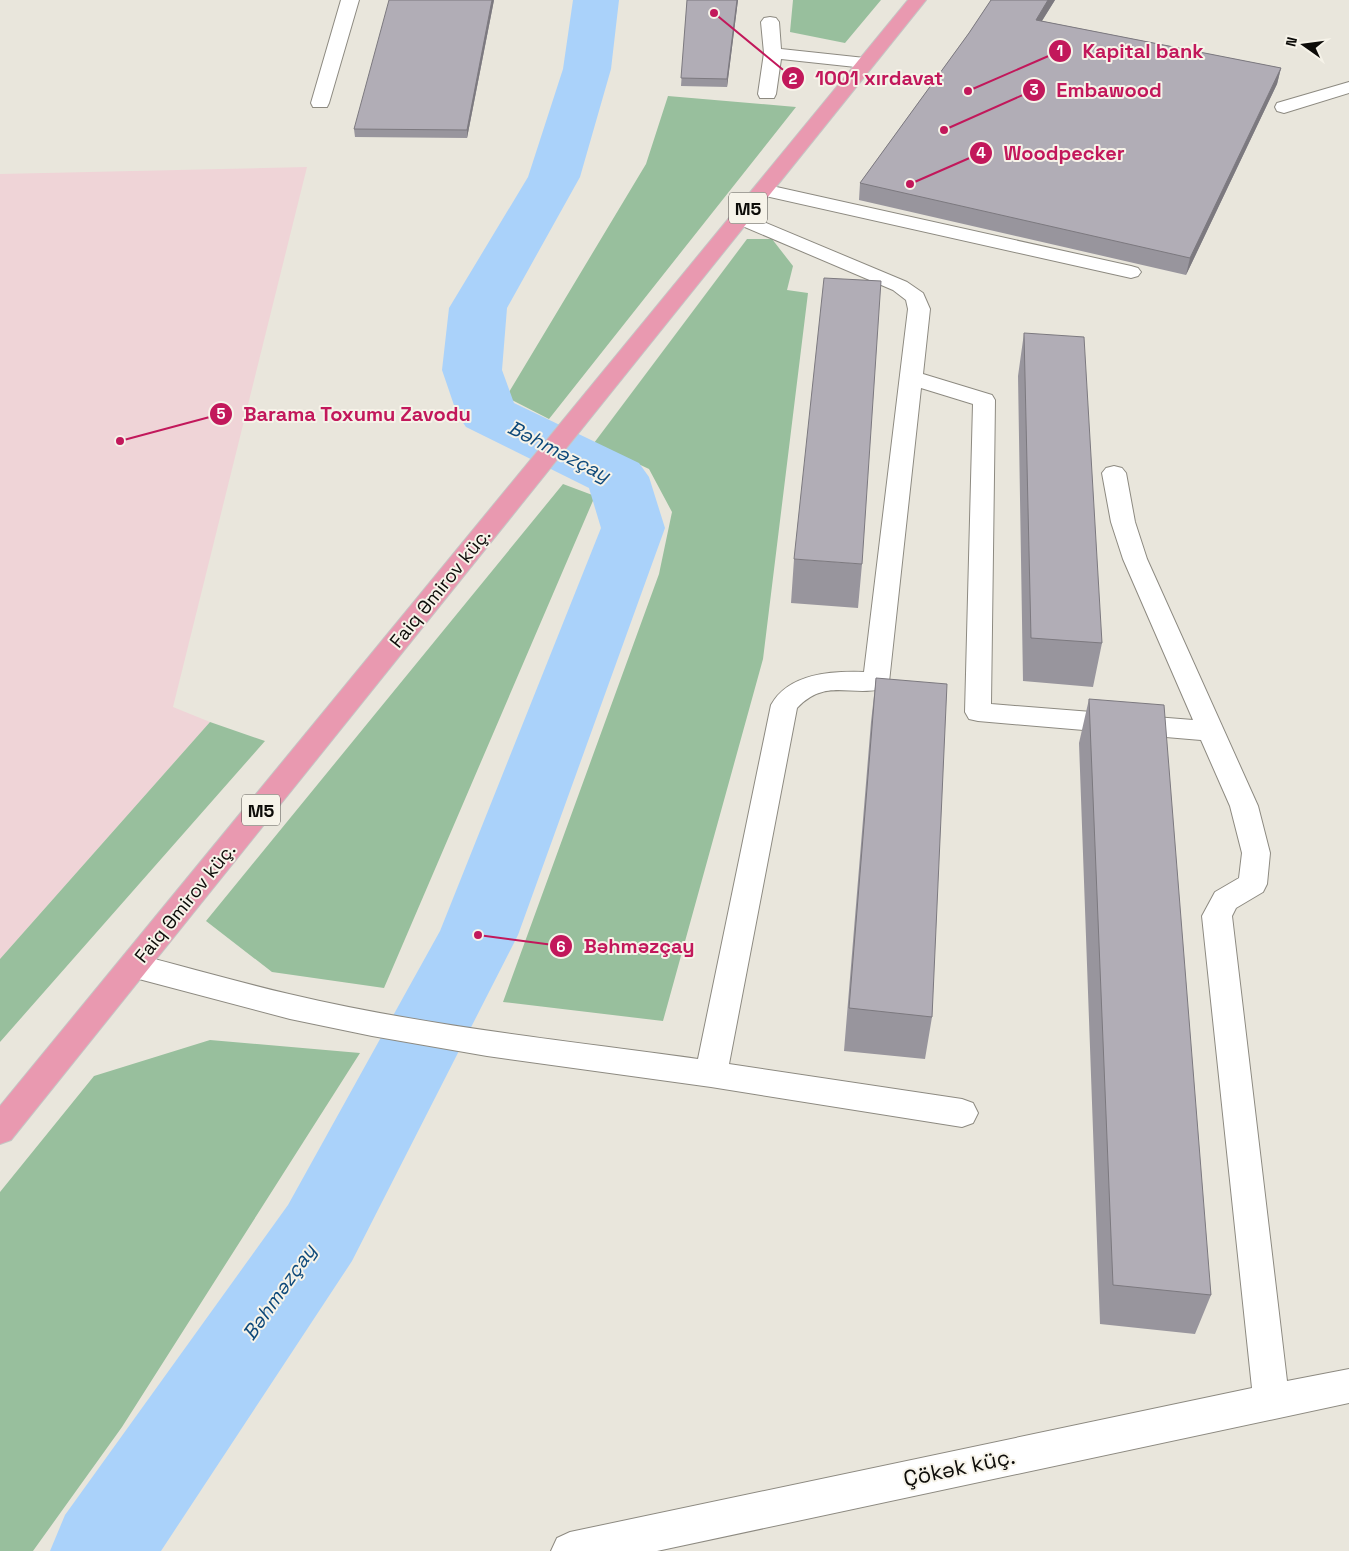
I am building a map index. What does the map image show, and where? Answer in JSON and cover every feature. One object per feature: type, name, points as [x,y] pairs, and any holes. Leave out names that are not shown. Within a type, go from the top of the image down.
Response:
[{"type":"highway","name":"M5","points":[[740,218],[916,0]]},
{"type":"highway","name":"Faiq Əmirov küç.","points":[[0,1130],[740,218]]},
{"type":"street","points":[[320,102],[350,0]]},
{"type":"street","points":[[767,94],[773,53],[770,22]]},
{"type":"street","points":[[773,53],[865,63]]},
{"type":"street","points":[[1284,107],[1349,87]]},
{"type":"street","points":[[763,190],[1131,272]]},
{"type":"street","points":[[711,1074],[784,705],[798,691],[833,680],[876,682],[920,309],[916,297],[900,286],[740,218]]},
{"type":"street","points":[[911,378],[984,400],[978,712],[1211,731]]},
{"type":"street","points":[[1114,473],[1123,522],[1136,559],[1244,806],[1256,853],[1253,884],[1225,900],[1217,916],[1271,1400]]},
{"type":"street","points":[[135,966],[290,1007],[372,1023],[486,1043],[711,1074],[962,1113]]},
{"type":"street","name":"Çökək küç.","points":[[570,1551],[1271,1400],[1349,1386]]},
{"type":"shaded area","points":[[307,167],[173,707],[210,722],[0,959],[0,174]]},
{"type":"green space","points":[[793,0],[881,0],[845,43],[790,32]]},
{"type":"green space","points":[[668,96],[796,107],[549,419],[506,397],[646,164]]},
{"type":"green space","points":[[747,239],[772,239],[793,266],[787,290],[808,293],[763,659],[663,1021],[503,1002],[659,574],[672,512],[649,469],[594,443]]},
{"type":"green space","points":[[563,484],[595,496],[384,988],[272,972],[206,921]]},
{"type":"green space","points":[[210,722],[265,741],[0,1042],[0,959]]},
{"type":"green space","points":[[210,1040],[360,1053],[122,1427],[33,1551],[0,1551],[0,1192],[94,1076]]},
{"type":"building","points":[[389,0],[492,0],[467,130],[354,129]]},
{"type":"building","points":[[687,0],[737,0],[727,79],[681,78]]},
{"type":"building","points":[[991,0],[1048,0],[1036,20],[1281,68],[1190,258],[860,183]]},
{"type":"building","points":[[824,278],[881,281],[862,564],[794,559]]},
{"type":"building","points":[[1024,333],[1084,337],[1102,643],[1031,638]]},
{"type":"building","points":[[876,678],[947,684],[932,1017],[849,1008]]},
{"type":"building","points":[[1089,699],[1164,705],[1211,1295],[1113,1285]]},
{"type":"waterway","name":"Bəhməzçay","points":[[101,1551],[320,1233],[478,935],[633,528],[617,477],[487,414],[472,370],[478,308],[554,177],[587,69],[596,0]]},
{"type":"place","name":"1001 xırdavat","points":[[714,13]]},
{"type":"place","name":"Kapital bank","points":[[968,91]]},
{"type":"place","name":"Embawood","points":[[944,130]]},
{"type":"place","name":"Woodpecker","points":[[910,184]]},
{"type":"place","name":"Barama Toxumu Zavodu","points":[[120,441]]},
{"type":"place","name":"Bəhməzçay","points":[[478,935]]}]
